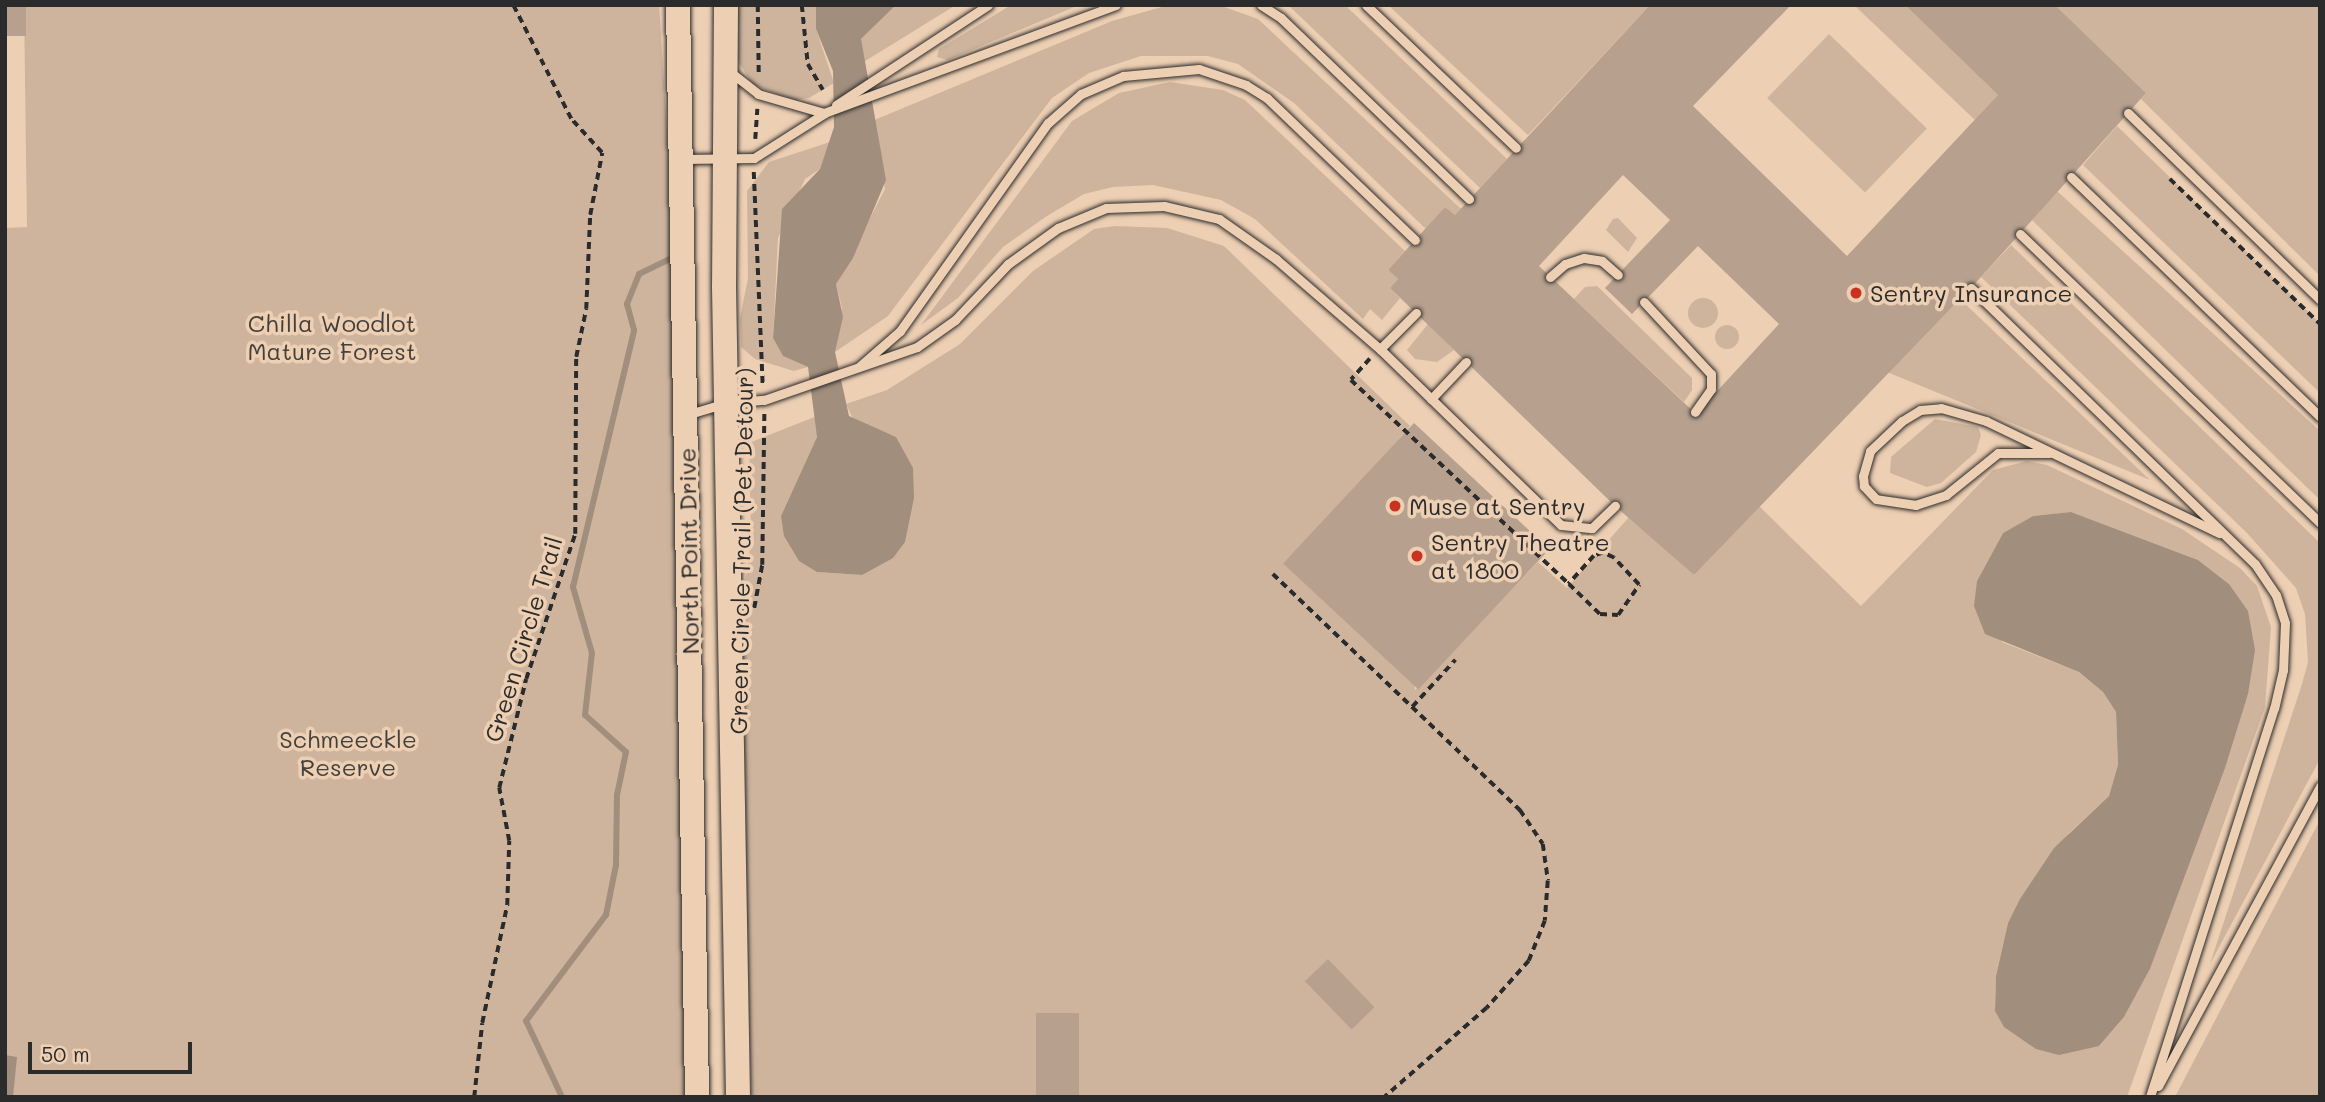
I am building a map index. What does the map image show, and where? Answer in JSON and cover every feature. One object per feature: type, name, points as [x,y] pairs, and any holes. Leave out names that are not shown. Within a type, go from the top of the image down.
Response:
[{"type":"street","name":"North Point Drive","points":[[678,5],[697,1097]]},
{"type":"street","name":"North Point Drive","points":[[726,5],[726,403],[738,1097]]},
{"type":"lane","points":[[682,159],[754,158],[988,5]]},
{"type":"lane","points":[[725,68],[758,94],[824,113],[1116,5]]},
{"type":"lane","points":[[1261,5],[1281,18],[1469,199]]},
{"type":"lane","points":[[1366,5],[1516,148]]},
{"type":"lane","points":[[851,372],[900,331],[1048,123],[1081,94],[1123,76],[1199,69],[1246,85],[1267,98],[1415,240]]},
{"type":"lane","points":[[2128,113],[2320,300]]},
{"type":"lane","points":[[2071,177],[2320,416]]},
{"type":"lane","points":[[685,415],[726,403],[764,400],[802,388],[851,372],[939,333],[1008,264],[1058,228],[1106,208],[1135,205],[1191,211],[1239,230],[1380,349],[1561,525],[1592,527],[1615,506]]},
{"type":"lane","points":[[2020,234],[2320,523]]},
{"type":"lane","points":[[1550,277],[1564,264],[1584,258],[1602,261],[1618,275]]},
{"type":"lane","points":[[1971,288],[2255,564],[2276,595],[2285,623],[2283,670],[2151,1097]]},
{"type":"lane","points":[[1644,302],[1711,374],[1711,389],[1695,412]]},
{"type":"lane","points":[[1380,349],[1416,313]]},
{"type":"lane","points":[[1431,399],[1466,362]]},
{"type":"lane","points":[[2049,453],[1998,453],[1946,495],[1916,505],[1876,499],[1864,486],[1863,476],[1870,451],[1910,415],[1930,408],[1973,416],[2227,537]]},
{"type":"lane","points":[[2151,1097],[2320,786]]},
{"type":"path","name":"Green Circle Trail","points":[[474,1097],[482,1023],[507,905],[509,841],[499,788],[526,680],[575,534],[576,357],[586,309],[587,236],[602,153],[571,119],[513,5]]},
{"type":"path","name":"Green Circle Trail (Pet Detour)","points":[[753,613],[762,565],[764,400],[754,158],[758,94],[758,5]]},
{"type":"path","points":[[802,5],[808,64],[823,90]]},
{"type":"path","points":[[2170,178],[2320,324]]},
{"type":"path","points":[[1380,349],[1351,380],[1569,584],[1609,617],[1618,615],[1639,590],[1637,580],[1603,553],[1594,556],[1569,584]]},
{"type":"path","points":[[1273,574],[1520,810],[1543,844],[1548,881],[1545,921],[1529,961],[1507,988],[1385,1097]]},
{"type":"path","points":[[1412,707],[1455,660]]},
{"type":"green space","name":"Schmeeckle Reserve","points":[[24,5],[659,5],[685,415],[697,1097],[5,1097],[5,228],[27,227]]},
{"type":"green space","points":[[738,5],[816,5],[816,29],[834,83],[809,98],[795,100],[753,85],[738,61]]},
{"type":"green space","points":[[896,5],[956,5],[862,63],[861,39]]},
{"type":"green space","points":[[1011,5],[1079,5],[948,60],[937,57],[939,49]]},
{"type":"green space","points":[[1169,5],[1219,5],[1258,19],[1461,209],[1455,215],[1445,207],[1426,229],[1294,103],[1238,64],[1208,56],[1141,56],[1089,73],[1052,98],[888,316],[835,352],[842,308],[836,284],[885,189],[872,121],[1112,21]]},
{"type":"green space","points":[[1288,5],[1345,5],[1507,159],[1480,188]]},
{"type":"green space","points":[[1388,5],[1508,6],[1650,5],[1528,135]]},
{"type":"green space","points":[[1854,5],[1905,5],[1998,95],[1975,120]]},
{"type":"green space","points":[[2055,5],[2320,5],[2320,276],[2141,99],[2146,93]]},
{"type":"green space","points":[[1829,34],[1927,128],[1865,192],[1767,98]]},
{"type":"green space","points":[[1170,82],[1223,90],[1245,100],[1405,251],[1388,270],[1398,279],[1390,288],[1400,298],[1382,320],[1370,309],[1363,319],[1255,219],[1221,200],[1153,185],[1113,187],[1084,194],[1047,216],[1003,247],[958,298],[921,325],[1072,121],[1119,93]]},
{"type":"green space","points":[[2117,126],[2320,323],[2320,393],[2083,165]]},
{"type":"green space","points":[[830,142],[820,169],[805,179],[778,238],[773,338],[783,356],[808,367],[794,371],[755,359],[741,347],[740,318],[748,278],[747,191],[769,162]]},
{"type":"green space","points":[[2057,191],[2320,431],[2320,500],[2032,220]]},
{"type":"green space","points":[[1618,218],[1637,238],[1628,252],[1606,230],[1613,219]]},
{"type":"green space","points":[[1115,226],[1167,228],[1224,246],[1410,426],[1393,446],[1415,690],[1538,562],[1567,588],[1629,517],[1694,575],[1759,506],[1861,606],[1993,470],[2027,461],[2047,465],[2182,529],[2240,568],[2257,586],[2271,627],[2265,707],[2127,1097],[751,1097],[740,617],[751,542],[749,443],[817,416],[817,437],[781,516],[817,572],[861,575],[896,437],[854,421],[846,404],[887,390],[960,344],[1033,271],[1094,229]],"holes":[[[2071,512],[2198,560],[2229,584],[2248,694],[2150,969],[2124,1017],[2099,1046],[1995,1011],[1996,976],[2008,923],[2069,833],[2109,796],[2118,766],[2116,712],[2103,692],[2079,672],[2002,642],[1977,581],[2003,533],[2033,516]]]},
{"type":"green space","points":[[2011,245],[2320,543],[2320,759],[2210,964],[2308,662],[2305,614],[2296,588],[2247,533],[1981,277]]},
{"type":"green space","points":[[1597,286],[1692,378],[1692,390],[1684,402],[1574,299],[1585,287]]},
{"type":"green space","points":[[1703,298],[1714,302],[1718,313],[1714,324],[1703,328],[1692,324],[1688,313],[1692,302]]},
{"type":"green space","points":[[1960,299],[2150,480],[1887,372]]},
{"type":"green space","points":[[1428,324],[1454,350],[1437,362],[1415,359],[1407,350]]},
{"type":"green space","points":[[1727,325],[1736,328],[1739,337],[1736,346],[1727,349],[1718,346],[1715,337],[1718,328]]},
{"type":"green space","points":[[1935,419],[1978,427],[1981,435],[1976,452],[1941,483],[1927,487],[1890,473],[1891,457]]},
{"type":"green space","points":[[2320,820],[2320,1097],[2175,1097],[2176,1095]]},
{"type":"shaded area","points":[[816,5],[896,5],[861,39],[886,180],[853,258],[836,284],[843,317],[835,352],[849,416],[896,437],[913,468],[914,498],[905,542],[893,558],[862,575],[817,572],[799,561],[784,536],[781,516],[817,437],[808,367],[783,356],[773,338],[782,209],[820,169],[834,127],[833,71],[816,29]]},
{"type":"shaded area","points":[[2071,512],[2198,560],[2229,584],[2248,611],[2255,650],[2248,694],[2225,768],[2150,969],[2124,1017],[2099,1046],[2059,1055],[2036,1049],[2004,1027],[1995,1011],[1996,976],[2008,923],[2020,899],[2054,848],[2109,796],[2118,765],[2116,712],[2103,692],[2079,672],[1985,634],[1974,606],[1977,581],[2003,533],[2033,516]]},
{"type":"shaded area","points":[[5,1055],[17,1057],[13,1097],[5,1097]]},
{"type":"building","name":"Sentry Insurance","points":[[1650,5],[1791,5],[1693,106],[1847,256],[1998,95],[1905,5],[2055,5],[2146,93],[1981,277],[1694,575],[1615,506],[1390,288],[1398,279],[1388,270],[1445,207],[1455,215]],"holes":[[[1623,175],[1670,220],[1605,288],[1632,314],[1698,246],[1779,324],[1696,414],[1539,266]]]},
{"type":"building","points":[[5,6],[26,6],[26,36],[5,36]]},
{"type":"building","name":"Sentry Theatre at 1800","points":[[1414,423],[1549,549],[1418,690],[1283,563]]},
{"type":"building","points":[[1328,959],[1375,1007],[1352,1029],[1305,981]]},
{"type":"building","points":[[1036,1013],[1079,1013],[1079,1097],[1036,1097]]},
{"type":"waterway","points":[[562,1097],[526,1021],[606,915],[616,865],[617,795],[626,752],[585,715],[592,653],[573,587],[634,330],[627,304],[639,274],[678,255]]},
{"type":"place","name":"Sentry Insurance","points":[[1856,293]]},
{"type":"place","name":"Muse at Sentry","points":[[1395,506]]},
{"type":"place","name":"Sentry Theatre at 1800","points":[[1417,556]]},
{"type":"park label","name":"Chilla Woodlot Mature Forest","points":[[332,337]]}]
